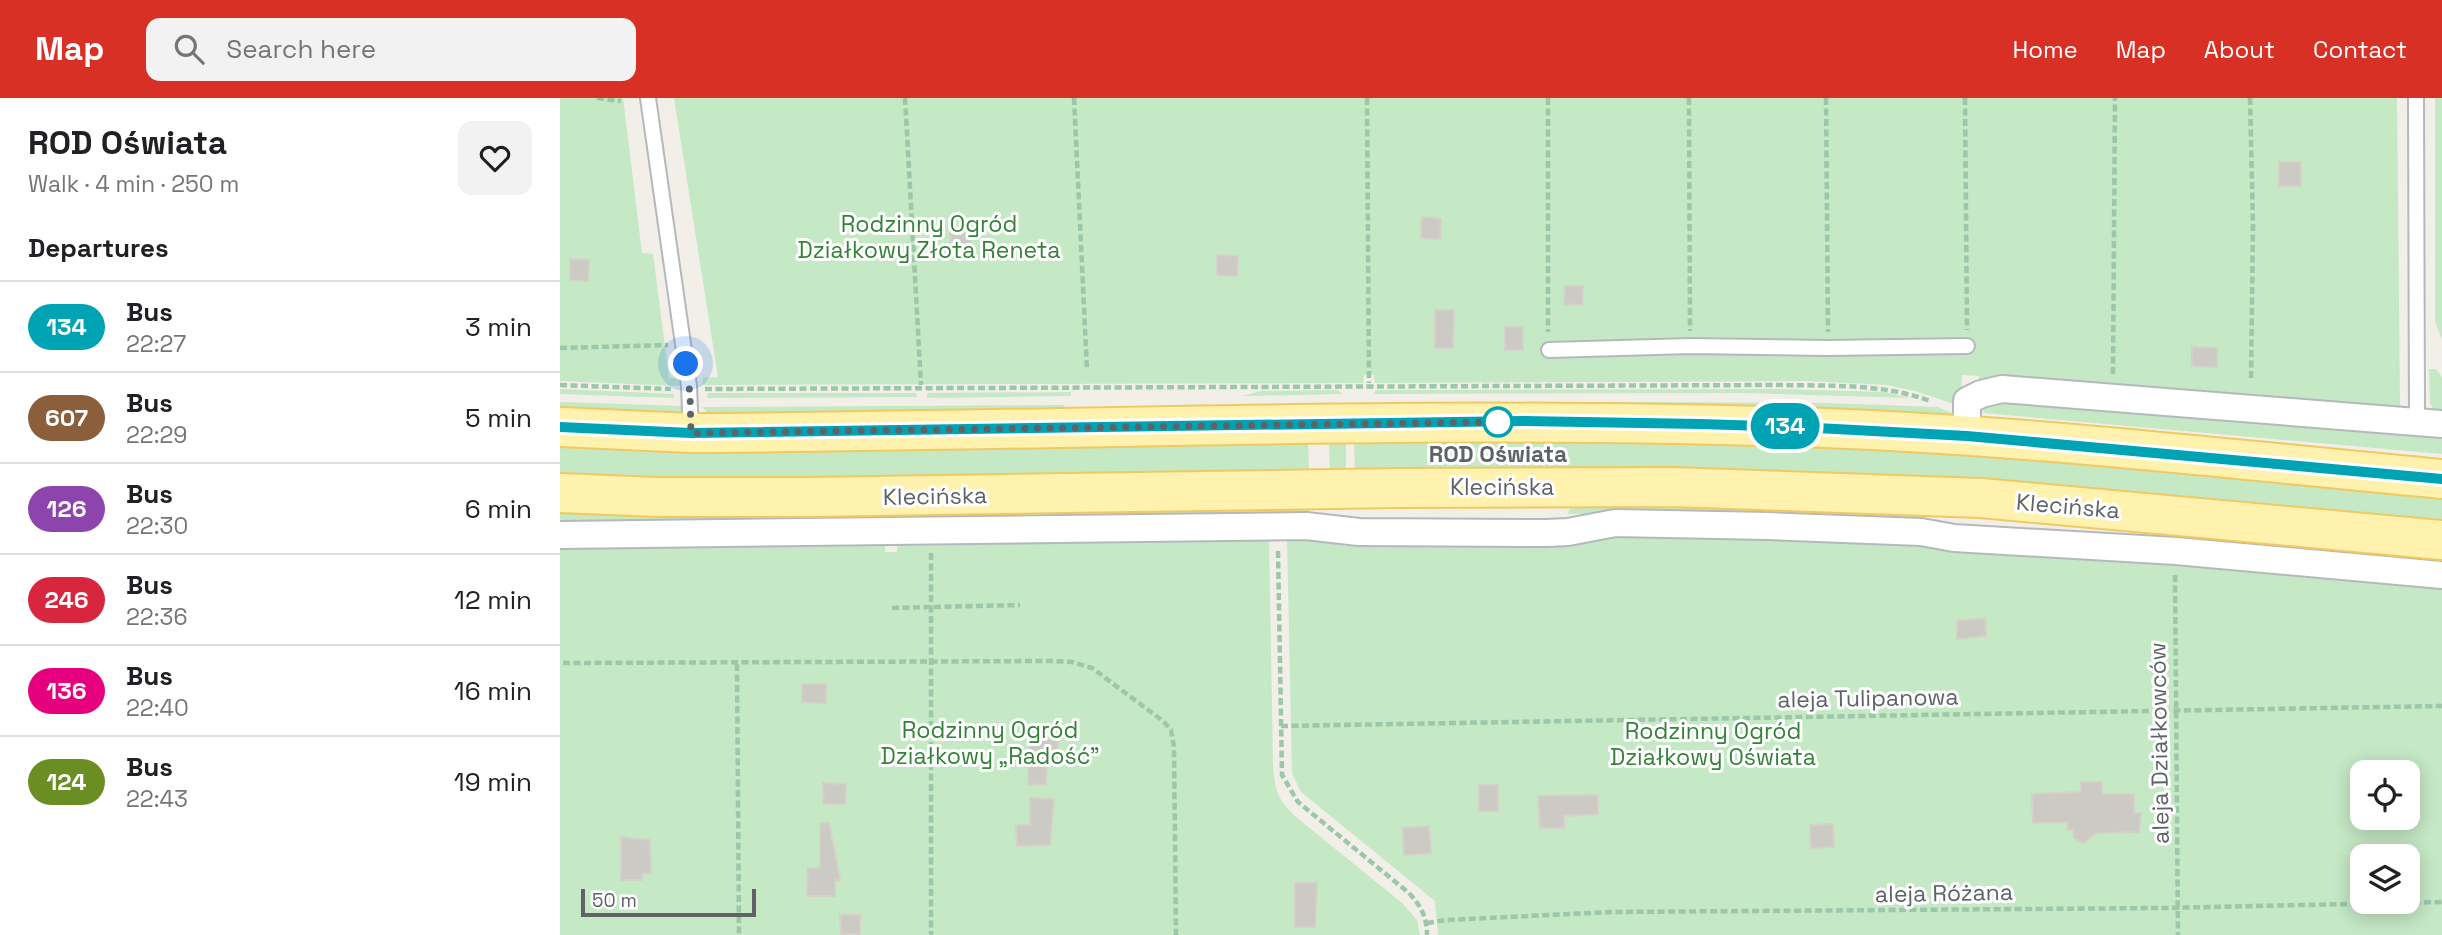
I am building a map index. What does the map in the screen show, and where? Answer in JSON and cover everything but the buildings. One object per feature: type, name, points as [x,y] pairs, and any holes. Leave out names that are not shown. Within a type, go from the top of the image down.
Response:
[{"type":"main road","points":[[560,427],[691,433],[1522,421],[1798,427],[2110,447],[2442,479]]},
{"type":"main road","name":"Klecińska","points":[[560,493],[657,498],[1672,487],[1981,498],[2442,540]]},
{"type":"street","points":[[1967,436],[1967,401],[2002,389],[2430,423]]},
{"type":"street","points":[[560,535],[1306,526],[1359,532],[1568,533],[1615,523],[1769,526],[1921,532],[1954,538],[2175,551],[2442,575]]},
{"type":"lane","points":[[648,98],[690,389],[691,433]]},
{"type":"lane","points":[[2416,98],[2430,423]]},
{"type":"lane","points":[[1549,350],[1691,345],[1828,348],[1967,346]]},
{"type":"path","points":[[597,98],[621,101]]},
{"type":"path","points":[[905,98],[921,385]]},
{"type":"path","points":[[1074,98],[1087,370]]},
{"type":"path","points":[[1367,98],[1369,383]]},
{"type":"path","points":[[1548,98],[1549,350]]},
{"type":"path","points":[[1689,98],[1691,345]]},
{"type":"path","points":[[1826,98],[1828,348]]},
{"type":"path","points":[[1965,98],[1967,346]]},
{"type":"path","points":[[2112,379],[2115,98]]},
{"type":"path","points":[[2250,98],[2253,224],[2251,381]]},
{"type":"path","points":[[560,348],[664,345],[682,342]]},
{"type":"path","points":[[560,385],[690,389],[1777,385],[1885,389],[1930,401]]},
{"type":"path","name":"aleja Działkowców","points":[[2175,551],[2178,935]]},
{"type":"path","points":[[931,552],[931,935]]},
{"type":"path","points":[[1278,552],[1282,775],[1298,802],[1409,893],[1421,906],[1427,923],[1427,935]]},
{"type":"path","points":[[892,608],[1020,605]]},
{"type":"path","points":[[563,663],[1072,662],[1091,667],[1163,721],[1171,730],[1174,747],[1177,935]]},
{"type":"path","points":[[737,664],[739,935]]},
{"type":"path","name":"aleja Tulipanowa","points":[[1281,726],[2442,706]]},
{"type":"path","name":"aleja Różana","points":[[1427,923],[1612,912],[2442,902]]},
{"type":"green space","points":[[560,98],[623,98],[642,253],[653,254],[669,378],[678,378],[680,386],[560,381]]},
{"type":"green space","name":"Rodzinny Ogród Działkowy Złota Reneta","points":[[674,98],[2397,98],[2400,405],[2406,410],[1979,385],[1979,376],[1962,375],[1960,406],[1887,385],[1807,381],[1375,383],[1374,375],[1364,375],[1363,383],[702,385],[703,378],[718,377]]},
{"type":"green space","points":[[2435,98],[2442,98],[2442,339],[2435,322]]},
{"type":"green space","points":[[2429,369],[2436,369],[2442,377],[2442,416],[2436,414],[2430,403]]},
{"type":"green space","points":[[560,389],[674,394],[674,398],[560,394]]},
{"type":"green space","points":[[1777,389],[1884,392],[1912,398],[1743,393],[1374,394],[1376,390]]},
{"type":"green space","points":[[1337,390],[1343,394],[1243,396],[1261,391]]},
{"type":"green space","points":[[1071,392],[1071,396],[927,398],[927,393]]},
{"type":"green space","points":[[708,393],[916,393],[917,397],[707,398]]},
{"type":"green space","points":[[1990,398],[2442,432],[2442,454],[1983,413],[1985,401]]},
{"type":"green space","points":[[560,402],[683,406],[684,409],[675,417],[560,413]]},
{"type":"green space","points":[[1649,402],[1937,407],[1961,416],[1954,421],[1358,408],[1358,403]]},
{"type":"green space","points":[[1064,405],[1064,408],[1041,412],[714,419],[702,407]]},
{"type":"green space","points":[[1601,437],[1996,454],[2442,494],[2442,525],[1355,474],[1354,440]]},
{"type":"green space","points":[[1308,440],[1309,474],[720,483],[560,477],[560,442]]},
{"type":"green space","points":[[1329,440],[1346,440],[1346,474],[1330,475]]},
{"type":"green space","points":[[1596,504],[1927,513],[1917,522],[1640,513],[1568,514],[1569,509]]},
{"type":"green space","points":[[1308,505],[1309,510],[1304,517],[560,523],[560,508]]},
{"type":"green space","name":"Rodzinny Ogród Działkowy Oświata","points":[[1602,534],[1820,538],[2277,571],[2442,589],[2442,935],[1438,935],[1435,901],[1301,792],[1292,773],[1287,536],[1346,546],[1563,543]]},
{"type":"green space","name":"Rodzinny Ogród Działkowy „Radość”","points":[[1269,539],[1273,763],[1278,793],[1296,817],[1402,903],[1417,920],[1420,935],[560,935],[560,544],[885,543],[885,552],[897,552],[898,543]]},
{"type":"bus line","name":"134","points":[[560,427],[691,433],[1522,421],[1798,427],[2110,447],[2442,479]]},
{"type":"place","name":"ROD Oświata","points":[[1498,422]]},
{"type":"route","points":[[686,364],[691,433],[1498,422]]}]
